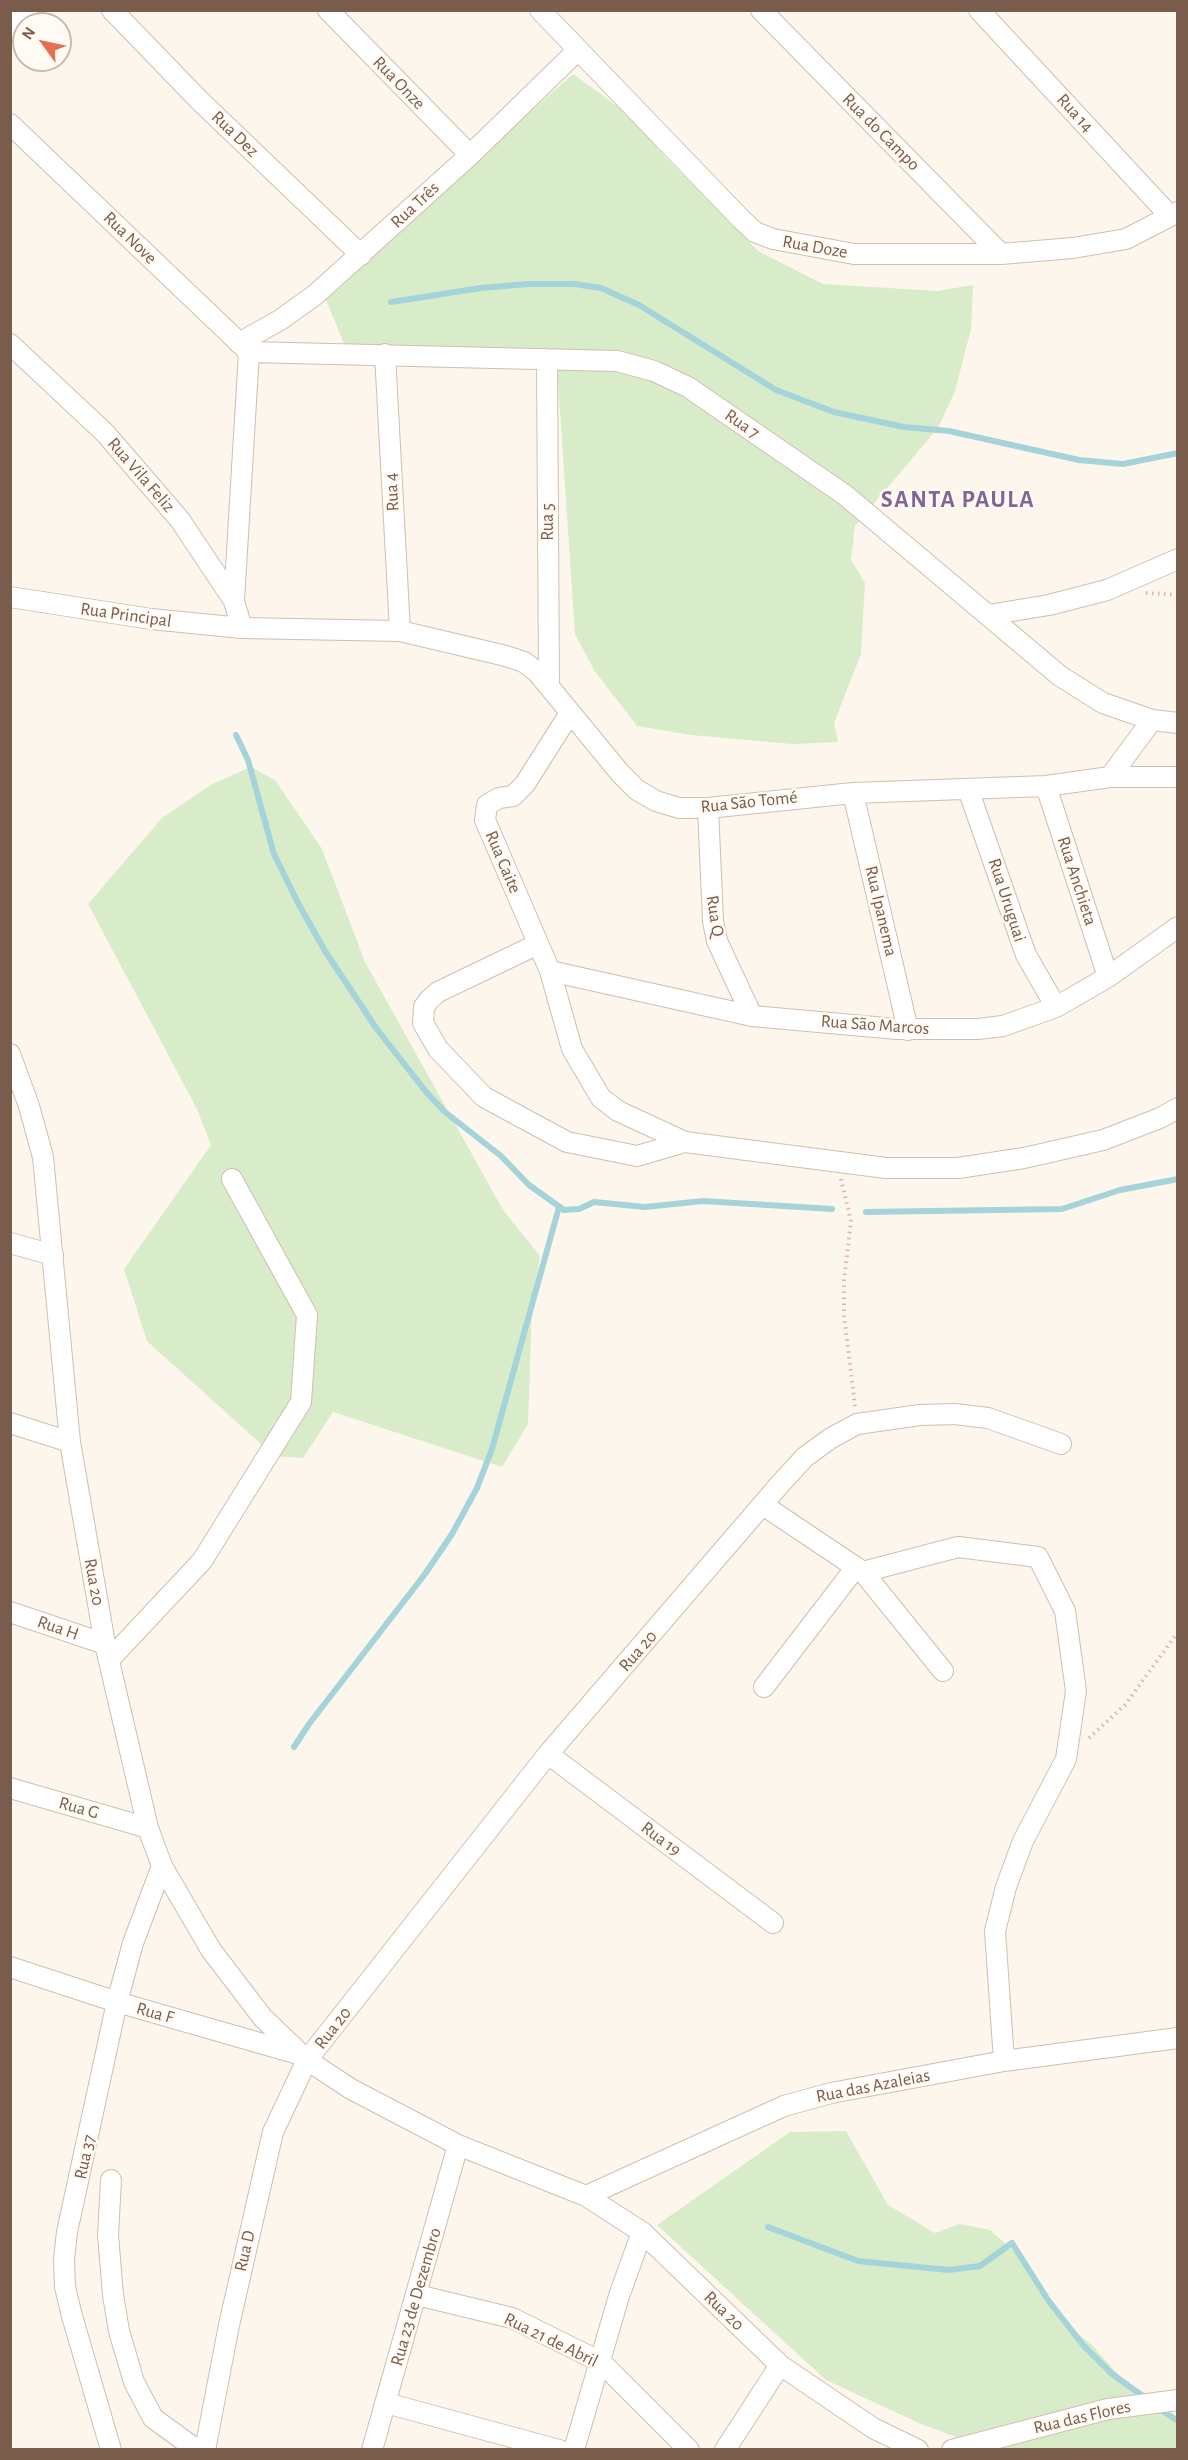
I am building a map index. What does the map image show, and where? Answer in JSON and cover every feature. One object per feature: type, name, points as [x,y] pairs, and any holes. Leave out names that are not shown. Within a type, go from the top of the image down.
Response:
[{"type":"street","points":[[10,27],[29,10]]},
{"type":"street","name":"Rua Dez","points":[[112,10],[208,108],[361,255]]},
{"type":"street","name":"Rua Onze","points":[[328,10],[470,155]]},
{"type":"street","name":"Rua Doze","points":[[540,10],[755,232],[773,239],[854,254],[1001,254],[1072,248],[1126,239],[1174,214]]},
{"type":"street","name":"Rua do Campo","points":[[761,10],[1001,254]]},
{"type":"street","name":"Rua 14","points":[[979,10],[1174,214]]},
{"type":"street","name":"Rua Três","points":[[244,347],[315,295],[361,255],[470,155],[578,50]]},
{"type":"street","name":"Rua Nove","points":[[10,124],[244,347]]},
{"type":"street","name":"Rua Vila Feliz","points":[[10,344],[105,432],[180,520],[234,600],[242,628]]},
{"type":"street","points":[[234,600],[244,347]]},
{"type":"street","name":"Rua 7","points":[[244,347],[617,361],[654,371],[688,387],[844,495],[1060,676],[1102,703],[1152,720],[1178,723]]},
{"type":"street","name":"Rua 4","points":[[385,354],[400,631]]},
{"type":"street","name":"Rua 5","points":[[547,359],[549,685]]},
{"type":"street","points":[[988,615],[1049,605],[1107,590],[1178,559]]},
{"type":"street","name":"Rua Principal","points":[[10,597],[151,619],[242,628]]},
{"type":"street","name":"Rua São Tomé","points":[[242,628],[400,631],[524,662],[549,685],[570,713],[638,790],[656,801],[679,808],[708,808],[853,793],[1046,786],[1110,777],[1178,777]]},
{"type":"street","name":"Rua Caite","points":[[570,713],[525,784],[513,796],[492,801],[485,811],[490,832],[550,971],[572,1049],[601,1098],[618,1112],[685,1142]]},
{"type":"street","points":[[1110,777],[1152,720]]},
{"type":"street","name":"Rua Anchieta","points":[[1046,786],[1108,977]]},
{"type":"street","name":"Rua Uruguai","points":[[968,789],[1026,955],[1056,1007]]},
{"type":"street","name":"Rua Ipanema","points":[[853,793],[908,1030]]},
{"type":"street","name":"Rua Q","points":[[708,808],[713,921],[717,941],[752,1016]]},
{"type":"street","name":"Rua São Marcos","points":[[550,971],[752,1016],[908,1030],[978,1029],[1002,1026],[1056,1007],[1108,977],[1178,927]]},
{"type":"street","points":[[538,944],[438,992],[424,1007],[423,1023],[438,1049],[484,1097],[567,1142],[637,1156],[685,1142],[886,1168],[958,1168],[1102,1140],[1160,1118],[1178,1108]]},
{"type":"street","name":"Rua 20","points":[[11,1056],[29,1106],[43,1157],[70,1442],[107,1652],[148,1828],[162,1866],[211,1950],[263,2018],[304,2057],[351,2089],[458,2145],[586,2196],[642,2232],[780,2365],[873,2428],[918,2450]]},
{"type":"street","points":[[107,1652],[202,1561],[301,1401],[307,1315],[232,1179]]},
{"type":"street","points":[[10,1243],[53,1255]]},
{"type":"street","name":"Rua 20","points":[[304,2057],[548,1754],[805,1457],[831,1438],[857,1424],[920,1414],[955,1414],[988,1418],[1061,1444]]},
{"type":"street","points":[[10,1423],[70,1442]]},
{"type":"street","points":[[763,1505],[859,1569],[942,1671]]},
{"type":"street","points":[[764,1687],[859,1569],[958,1547],[1038,1557],[1065,1611],[1076,1690],[1066,1759],[1023,1841],[1006,1887],[995,1931],[1004,2061]]},
{"type":"street","name":"Rua H","points":[[10,1612],[107,1652]]},
{"type":"street","name":"Rua 19","points":[[548,1754],[773,1923]]},
{"type":"street","name":"Rua G","points":[[10,1788],[148,1828]]},
{"type":"street","name":"Rua 37","points":[[111,2450],[72,2316],[65,2287],[64,2259],[67,2232],[117,2002],[133,1943],[162,1866]]},
{"type":"street","name":"Rua F","points":[[10,1967],[117,2002],[304,2057]]},
{"type":"street","name":"Rua das Azaleias","points":[[586,2196],[784,2106],[831,2093],[1004,2061],[1178,2038]]},
{"type":"street","name":"Rua D","points":[[205,2450],[229,2325],[273,2132],[304,2057]]},
{"type":"street","name":"Rua 23 de Dezembro","points":[[372,2450],[458,2145]]},
{"type":"street","points":[[111,2180],[108,2235],[113,2295],[119,2331],[134,2382],[153,2418],[197,2450]]},
{"type":"street","points":[[574,2450],[619,2296],[642,2232]]},
{"type":"street","name":"Rua 21 de Abril","points":[[417,2295],[512,2318],[601,2362],[689,2450]]},
{"type":"street","points":[[725,2450],[780,2365]]},
{"type":"street","name":"Rua das Flores","points":[[952,2450],[1107,2409],[1178,2400]]},
{"type":"street","points":[[386,2403],[560,2450]]},
{"type":"path","points":[[837,1163],[851,1221],[844,1281],[844,1314],[857,1424]]},
{"type":"path","points":[[1066,1759],[1125,1705],[1178,1632]]},
{"type":"green space","points":[[573,74],[632,117],[665,157],[758,251],[823,284],[937,291],[973,285],[971,329],[955,391],[938,428],[855,526],[851,560],[865,583],[861,654],[834,723],[838,742],[792,744],[691,735],[637,726],[594,670],[575,634],[557,367],[347,351],[324,295]]},
{"type":"green space","points":[[251,767],[275,780],[322,849],[365,962],[503,1210],[540,1256],[532,1306],[528,1424],[502,1467],[333,1412],[303,1458],[274,1456],[147,1341],[124,1269],[211,1145],[197,1109],[88,904],[162,818],[212,784]]},
{"type":"green space","points":[[846,2131],[888,2205],[935,2233],[960,2224],[990,2230],[1023,2259],[1065,2324],[1092,2345],[1123,2380],[1177,2421],[1177,2449],[989,2449],[921,2424],[826,2380],[657,2225],[790,2132]]},
{"type":"waterway","points":[[391,302],[481,288],[527,284],[574,284],[601,288],[639,305],[776,390],[834,412],[904,427],[949,431],[1079,460],[1123,464],[1178,453]]},
{"type":"waterway","points":[[236,735],[248,760],[274,854],[325,951],[376,1028],[427,1093],[445,1112],[501,1156],[529,1185],[564,1210],[579,1209],[594,1202],[645,1207],[703,1201],[832,1209]]},
{"type":"waterway","points":[[866,1212],[1062,1209],[1120,1190],[1178,1179]]},
{"type":"waterway","points":[[294,1747],[309,1724],[425,1574],[452,1534],[477,1488],[492,1449],[559,1207]]},
{"type":"waterway","points":[[768,2227],[858,2261],[949,2270],[980,2266],[1012,2243],[1048,2300],[1083,2345],[1112,2374],[1147,2399]]},
{"type":"waterway","points":[[1157,2407],[1178,2421]]},
{"type":"district","name":"SANTA PAULA","points":[[958,500]]}]
